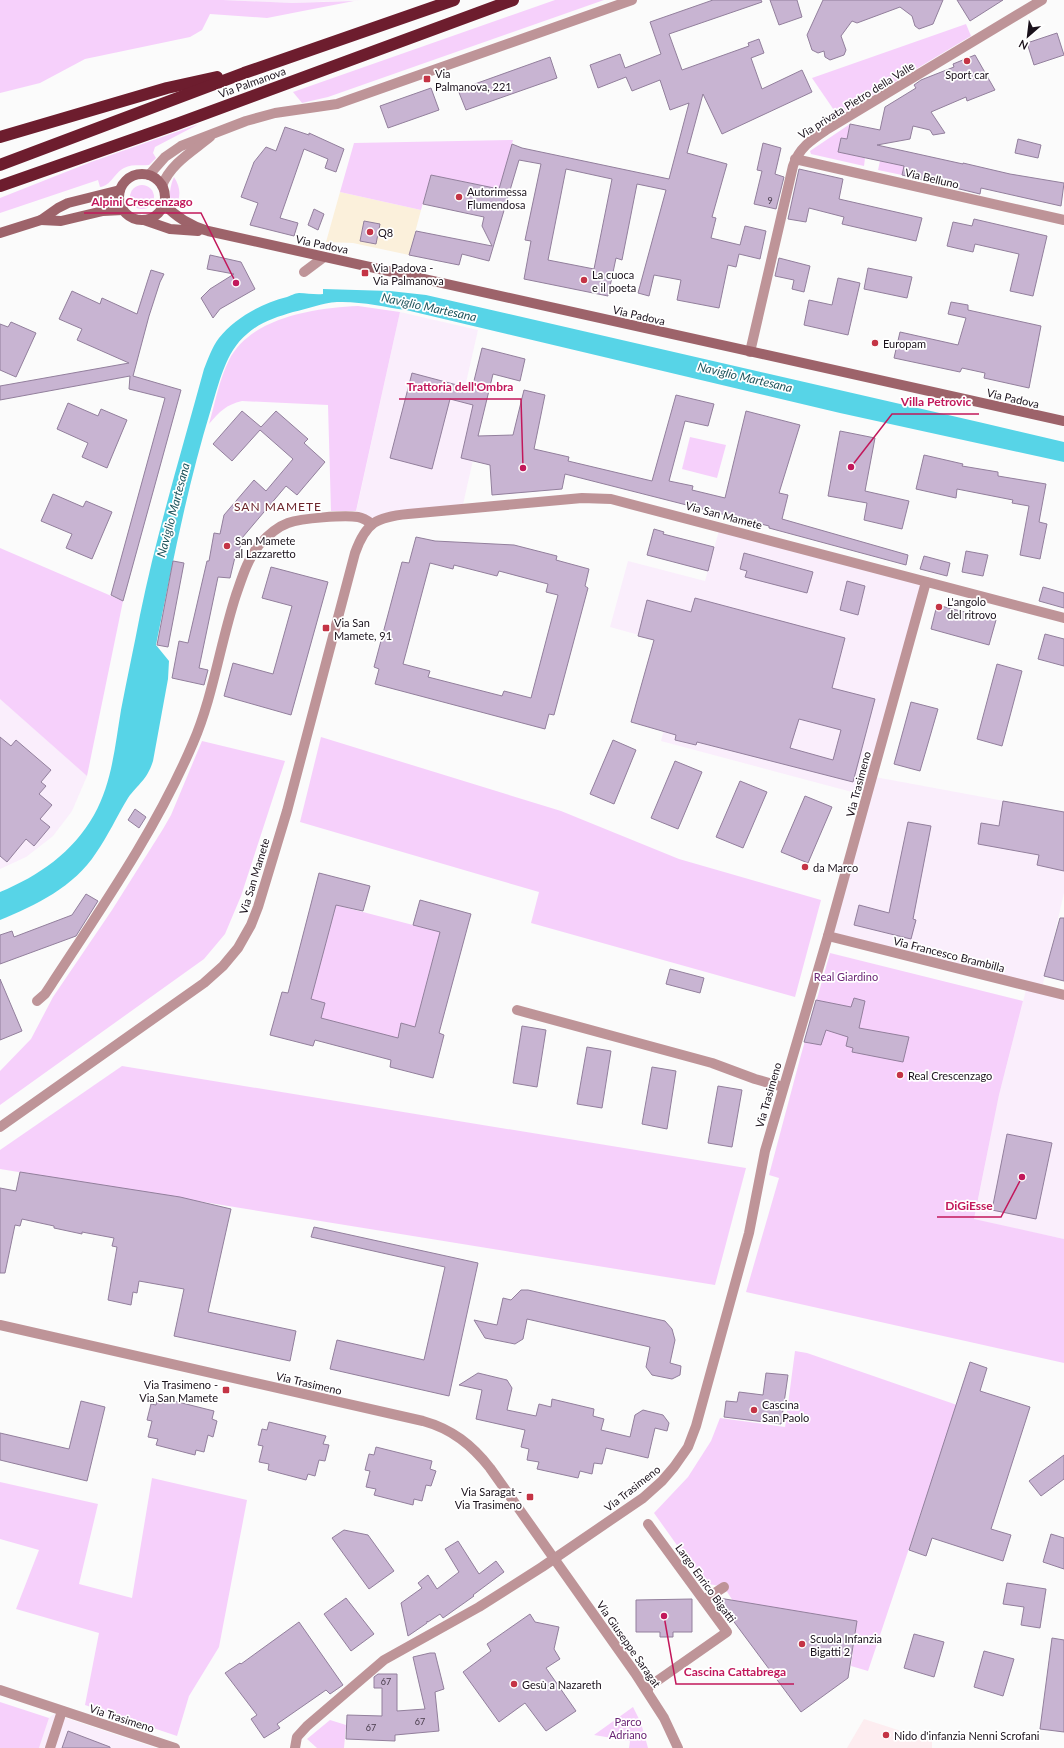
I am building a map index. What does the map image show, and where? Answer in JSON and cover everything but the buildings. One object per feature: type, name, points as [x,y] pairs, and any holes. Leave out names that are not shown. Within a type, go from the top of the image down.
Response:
[{"type":"highway","name":"Via Palmanova","points":[[0,165],[244,73],[454,0]]},
{"type":"highway","name":"Via Palmanova","points":[[0,186],[177,124],[513,0]]},
{"type":"highway","points":[[0,137],[167,88],[205,79],[244,73]]},
{"type":"street","points":[[149,175],[165,157],[178,148],[191,141],[214,134],[246,121],[267,115],[337,104],[632,0]]},
{"type":"street","name":"Via privata Pietro della Valle","points":[[750,352],[795,159],[804,146],[826,130],[1042,0]]},
{"type":"street","points":[[162,186],[174,167],[214,134]]},
{"type":"street","name":"Via Belluno","points":[[795,159],[1064,220]]},
{"type":"street","points":[[41,220],[61,221],[103,211],[124,210],[119,200],[120,190],[124,182],[139,174],[149,175],[157,180],[162,186],[165,194],[164,204],[156,215],[144,220]]},
{"type":"street","points":[[0,233],[41,220],[68,203],[120,190]]},
{"type":"street","name":"Via Padova","points":[[164,204],[183,221],[208,231],[1064,421]]},
{"type":"street","name":"Via Padova","points":[[124,210],[132,218],[178,230],[208,231]]},
{"type":"street","points":[[304,272],[324,257]]},
{"type":"street","name":"Via San Mamete","points":[[0,1127],[208,980],[229,960],[242,943],[258,907],[281,830],[355,552],[364,532],[372,524],[386,518],[399,515],[582,498],[606,498],[632,503],[1064,618]]},
{"type":"street","points":[[37,1001],[46,994],[74,950],[151,827],[178,777],[205,711],[231,610],[244,572],[254,552],[273,532],[287,523],[297,520],[359,517],[372,524]]},
{"type":"street","name":"Via Trasimeno","points":[[295,1748],[297,1737],[307,1726],[384,1660],[460,1619],[624,1512],[656,1486],[674,1467],[690,1441],[696,1426],[749,1233],[760,1168],[828,936],[926,582]]},
{"type":"street","name":"Via Francesco Brambilla","points":[[828,936],[1064,995]]},
{"type":"street","points":[[516,1010],[712,1063],[755,1079],[783,1087]]},
{"type":"street","name":"Via Trasimeno","points":[[0,1325],[423,1421],[439,1426],[458,1436],[480,1456],[554,1558]]},
{"type":"street","name":"Largo Enrico Bigatti","points":[[648,1524],[727,1632],[647,1688],[648,1691]]},
{"type":"street","name":"Via Giuseppe Saragat","points":[[554,1558],[648,1691],[667,1724],[678,1748]]},
{"type":"street","points":[[704,1600],[724,1587]]},
{"type":"street","name":"Via Trasimeno","points":[[0,1690],[175,1748]]},
{"type":"street","points":[[50,1748],[62,1711]]},
{"type":"shaded area","points":[[223,0],[362,0],[292,3]]},
{"type":"shaded area","points":[[340,192],[421,210],[409,255],[353,243],[326,242]]},
{"type":"shaded area","points":[[400,312],[478,330],[465,387],[488,393],[462,509],[378,521],[355,517]]},
{"type":"shaded area","points":[[720,527],[926,582],[867,796],[661,741],[686,648],[610,627],[628,561],[705,581]]},
{"type":"shaded area","points":[[0,699],[87,776],[72,811],[53,836],[26,857],[0,869]]},
{"type":"shaded area","points":[[875,777],[1064,812],[1064,893],[1042,988],[832,934]]},
{"type":"shaded area","points":[[1027,986],[1064,995],[1064,1239],[974,1220],[999,1095]]},
{"type":"shaded area","points":[[54,1714],[156,1748],[39,1748],[49,1718]]},
{"type":"shaded area","name":"Nido d'infanzia Nenni Scrofani","points":[[864,1719],[932,1741],[932,1748],[847,1748]]},
{"type":"green space","points":[[0,0],[223,0],[292,3],[354,1],[267,18],[210,14],[202,30],[190,37],[85,59],[40,83],[0,93]]},
{"type":"green space","points":[[555,0],[604,0],[328,97],[302,103],[293,92]]},
{"type":"green space","points":[[966,24],[971,36],[838,116],[812,78]]},
{"type":"green space","points":[[199,124],[155,147],[153,153],[156,158],[149,165],[124,168],[104,186],[100,187],[98,180],[0,213],[0,198],[91,162]]},
{"type":"green space","points":[[850,124],[847,139],[841,138],[838,152],[865,158],[864,166],[811,154],[810,151]]},
{"type":"green space","points":[[513,140],[499,189],[431,175],[421,210],[340,192],[354,143]]},
{"type":"green space","points":[[880,161],[904,166],[902,175],[878,170]]},
{"type":"green space","points":[[174,177],[179,189],[178,200],[175,208],[172,205],[170,197],[170,189]]},
{"type":"green space","points":[[142,185],[151,188],[154,197],[151,206],[142,209],[133,206],[130,197],[133,188]]},
{"type":"green space","points":[[358,306],[400,312],[356,511],[331,511],[328,405],[242,401],[232,404],[224,409],[209,424],[220,384],[229,360],[239,345],[252,334],[268,325],[304,313],[323,309]]},
{"type":"green space","points":[[690,437],[726,445],[717,478],[682,469]]},
{"type":"green space","points":[[0,548],[123,601],[87,776],[0,699]]},
{"type":"green space","points":[[321,737],[561,811],[679,859],[821,900],[795,997],[531,923],[539,892],[300,822]]},
{"type":"green space","points":[[202,741],[285,761],[241,896],[225,934],[204,959],[0,1105],[0,1071],[31,1039],[53,997],[112,910],[163,829],[171,815]]},
{"type":"green space","points":[[336,905],[440,932],[415,1027],[401,1023],[398,1038],[321,1018],[311,999]]},
{"type":"green space","name":"Real Giardino","points":[[830,953],[1023,1001],[999,1095],[974,1219],[1064,1239],[1064,1363],[746,1292],[779,1178],[769,1175]]},
{"type":"green space","points":[[122,1066],[746,1168],[715,1285],[0,1169],[0,1150]]},
{"type":"green space","points":[[795,1351],[807,1353],[957,1405],[868,1671],[851,1666],[857,1621],[733,1601],[724,1587],[704,1583],[654,1513],[688,1477],[711,1441],[720,1418],[785,1427]]},
{"type":"green space","points":[[152,1478],[247,1500],[219,1647],[189,1696],[177,1736],[85,1705],[99,1633],[16,1609],[39,1550],[0,1539],[0,1482],[98,1504],[79,1584],[132,1598]]},
{"type":"green space","points":[[0,1702],[49,1718],[39,1748],[0,1748]]},
{"type":"green space","name":"Parco Adriano","points":[[633,1707],[641,1723],[648,1748],[629,1748],[630,1741],[594,1735]]},
{"type":"green space","points":[[330,1720],[346,1725],[344,1748],[317,1748],[307,1739]]},
{"type":"water","name":"Naviglio Martesana","points":[[323,289],[390,291],[426,295],[983,423],[1064,442],[1064,462],[840,413],[406,310],[364,303],[337,302],[293,312],[269,320],[257,326],[247,334],[239,341],[233,350],[224,369],[202,438],[180,527],[156,645],[169,661],[168,679],[151,767],[128,798],[105,840],[77,876],[53,894],[0,920],[0,892],[14,886],[41,870],[65,851],[86,828],[100,803],[105,790],[115,751],[121,710],[154,553],[204,369],[212,349],[225,331],[241,318],[259,307],[296,293],[323,294]]},
{"type":"place","name":"Sport car","points":[[967,61]]},
{"type":"place","name":"Via Palmanova, 221","points":[[427,79]]},
{"type":"place","name":"Autorimessa Flumendosa","points":[[459,197]]},
{"type":"place","name":"Q8","points":[[370,232]]},
{"type":"place","name":"Via Padova - Via Palmanova","points":[[365,273]]},
{"type":"place","name":"La cuoca e il poeta","points":[[584,280]]},
{"type":"place","name":"Alpini Crescenzago","points":[[236,283]]},
{"type":"place","name":"Europam","points":[[875,343]]},
{"type":"place","name":"Villa Petrovic","points":[[851,467]]},
{"type":"place","name":"Trattoria dell'Ombra","points":[[523,468]]},
{"type":"place","name":"San Mamete al Lazzaretto","points":[[227,546]]},
{"type":"place","name":"L'angolo del ritrovo","points":[[939,607]]},
{"type":"place","name":"Via San Mamete, 91","points":[[326,628]]},
{"type":"place","name":"da Marco","points":[[805,867]]},
{"type":"place","name":"Real Crescenzago","points":[[900,1075]]},
{"type":"place","name":"DiGiEsse","points":[[1022,1177]]},
{"type":"place","name":"Via Trasimeno - Via San Mamete","points":[[226,1390]]},
{"type":"place","name":"Cascina San Paolo","points":[[754,1410]]},
{"type":"place","name":"Via Saragat - Via Trasimeno","points":[[530,1497]]},
{"type":"place","name":"Cascina Cattabrega","points":[[664,1616]]},
{"type":"place","name":"Scuola Infanzia Bigatti 2","points":[[802,1644]]},
{"type":"place","name":"Gesù a Nazareth","points":[[514,1684]]},
{"type":"place","name":"Nido d'infanzia Nenni Scrofani","points":[[886,1735]]},
{"type":"district","name":"SAN MAMETE","points":[[278,506]]}]
